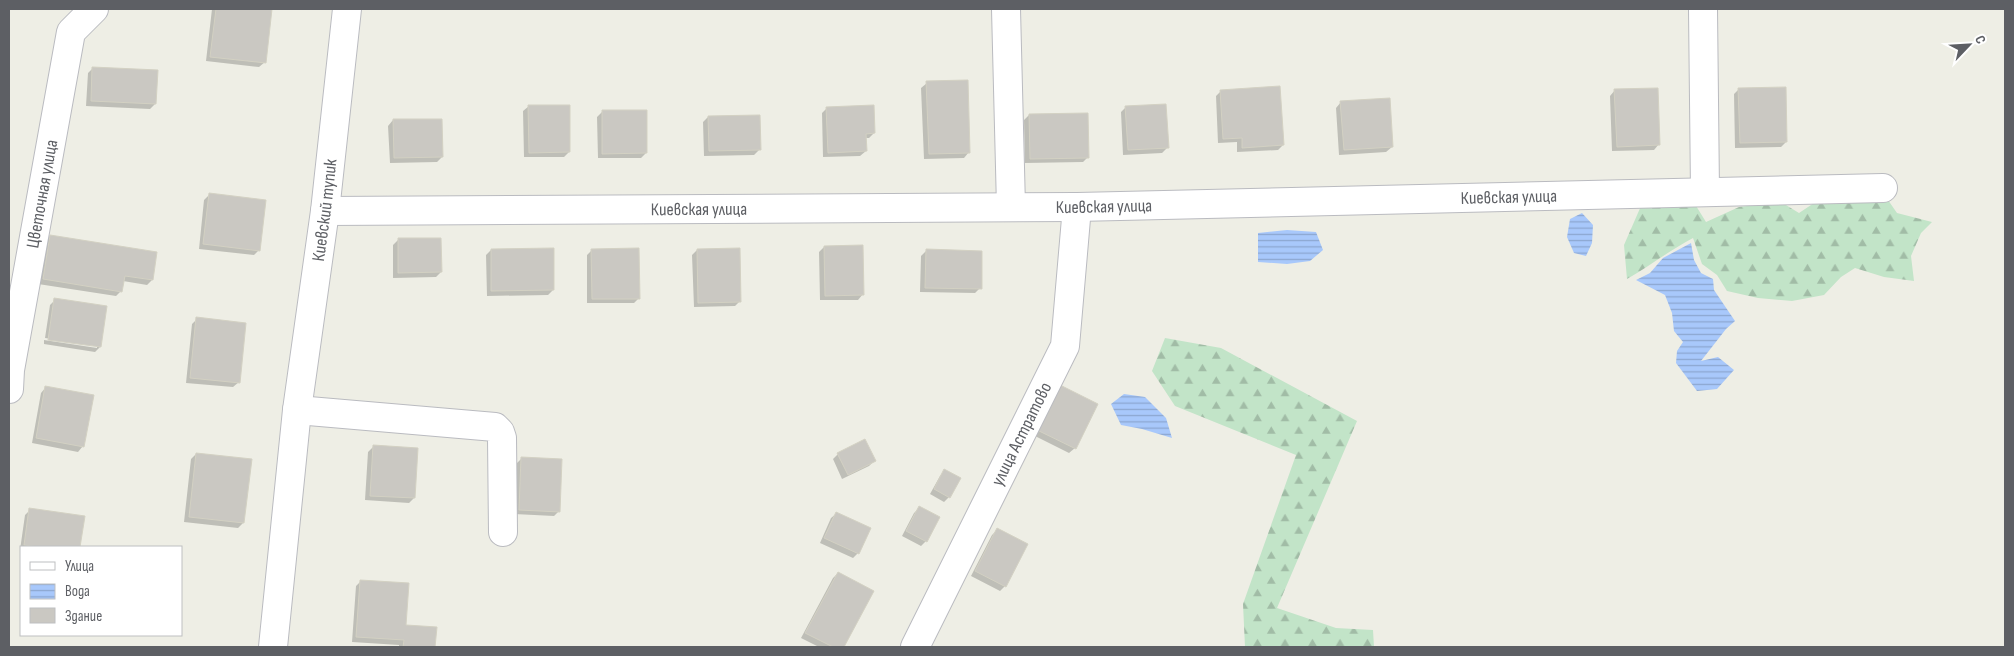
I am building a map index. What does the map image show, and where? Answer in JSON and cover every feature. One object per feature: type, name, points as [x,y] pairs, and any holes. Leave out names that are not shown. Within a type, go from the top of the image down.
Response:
[{"type":"street","name":"Цветочная улица","points":[[9,377],[71,32],[94,9]]},
{"type":"street","name":"Киевский тупик","points":[[273,647],[297,410],[325,211],[348,9]]},
{"type":"street","points":[[1006,9],[1011,207]]},
{"type":"street","points":[[1703,9],[1705,192]]},
{"type":"street","name":"Киевская улица","points":[[325,211],[1077,207],[1883,188]]},
{"type":"street","name":"улица Астратово","points":[[916,647],[1065,346],[1077,207]]},
{"type":"street","points":[[297,410],[495,427],[500,432],[502,438],[503,532]]},
{"type":"green space","points":[[1872,177],[1897,213],[1932,222],[1921,233],[1911,256],[1914,281],[1884,277],[1855,268],[1841,277],[1824,295],[1792,301],[1758,298],[1727,291],[1717,275],[1702,264],[1693,238],[1627,279],[1624,245],[1641,206],[1693,201],[1706,222],[1739,207],[1781,202],[1799,213],[1820,199]]},
{"type":"green space","points":[[1165,338],[1221,348],[1357,421],[1277,608],[1336,628],[1373,630],[1374,647],[1245,647],[1243,604],[1296,455],[1175,406],[1152,371]]},
{"type":"water","points":[[1582,213],[1593,225],[1592,243],[1586,256],[1574,253],[1567,237],[1570,219]]},
{"type":"water","points":[[1287,230],[1316,232],[1323,250],[1310,261],[1287,264],[1258,262],[1258,233]]},
{"type":"water","points":[[1691,243],[1694,260],[1701,273],[1713,279],[1714,290],[1735,321],[1726,329],[1701,361],[1718,357],[1734,370],[1717,389],[1697,391],[1676,363],[1677,351],[1683,342],[1674,331],[1672,313],[1665,295],[1636,280],[1650,273],[1663,258]]},
{"type":"water","points":[[1124,394],[1145,397],[1166,418],[1172,438],[1121,425],[1111,404]]},
{"type":"building","points":[[216,9],[272,9],[266,63],[210,57]]},
{"type":"building","points":[[92,67],[158,70],[156,104],[91,101]]},
{"type":"building","points":[[968,80],[970,153],[929,154],[926,81]]},
{"type":"building","points":[[1280,86],[1284,145],[1242,148],[1242,138],[1223,139],[1220,90]]},
{"type":"building","points":[[1786,87],[1787,142],[1740,143],[1738,88]]},
{"type":"building","points":[[1658,88],[1660,145],[1617,147],[1614,89]]},
{"type":"building","points":[[1390,98],[1393,147],[1344,150],[1340,101]]},
{"type":"building","points":[[1166,104],[1169,148],[1128,150],[1125,106]]},
{"type":"building","points":[[528,105],[570,105],[570,152],[529,153]]},
{"type":"building","points":[[874,105],[875,133],[866,134],[867,151],[828,153],[826,107]]},
{"type":"building","points":[[602,110],[647,110],[647,153],[602,154]]},
{"type":"building","points":[[1088,113],[1089,158],[1030,159],[1029,114]]},
{"type":"building","points":[[760,115],[761,150],[709,151],[708,116]]},
{"type":"building","points":[[393,119],[442,119],[443,157],[394,158]]},
{"type":"building","points":[[209,193],[266,200],[260,251],[203,244]]},
{"type":"building","points":[[50,235],[157,252],[153,280],[125,276],[122,292],[43,279]]},
{"type":"building","points":[[398,238],[441,238],[442,272],[398,273]]},
{"type":"building","points":[[863,245],[864,295],[825,296],[824,246]]},
{"type":"building","points":[[554,248],[554,290],[491,291],[491,249]]},
{"type":"building","points":[[639,248],[640,299],[592,299],[591,249]]},
{"type":"building","points":[[740,248],[741,302],[698,303],[697,249]]},
{"type":"building","points":[[926,249],[982,251],[982,289],[925,288]]},
{"type":"building","points":[[54,298],[107,306],[101,347],[48,340]]},
{"type":"building","points":[[196,317],[246,323],[240,383],[190,378]]},
{"type":"building","points":[[1060,385],[1098,404],[1076,449],[1037,430]]},
{"type":"building","points":[[45,386],[94,395],[84,447],[36,438]]},
{"type":"building","points":[[865,439],[876,461],[848,475],[837,453]]},
{"type":"building","points":[[373,445],[418,448],[415,498],[370,496]]},
{"type":"building","points":[[196,453],[252,459],[244,523],[189,517]]},
{"type":"building","points":[[521,457],[562,459],[560,512],[519,510]]},
{"type":"building","points":[[944,469],[961,478],[950,498],[934,489]]},
{"type":"building","points":[[919,506],[940,517],[927,542],[906,531]]},
{"type":"building","points":[[29,508],[85,516],[80,546],[24,545]]},
{"type":"building","points":[[836,512],[871,528],[859,554],[824,538]]},
{"type":"building","points":[[997,528],[1028,544],[1006,587],[975,571]]},
{"type":"building","points":[[838,572],[874,591],[844,647],[833,647],[805,633]]},
{"type":"building","points":[[360,580],[409,583],[406,625],[437,627],[435,647],[403,647],[404,640],[356,637]]}]
